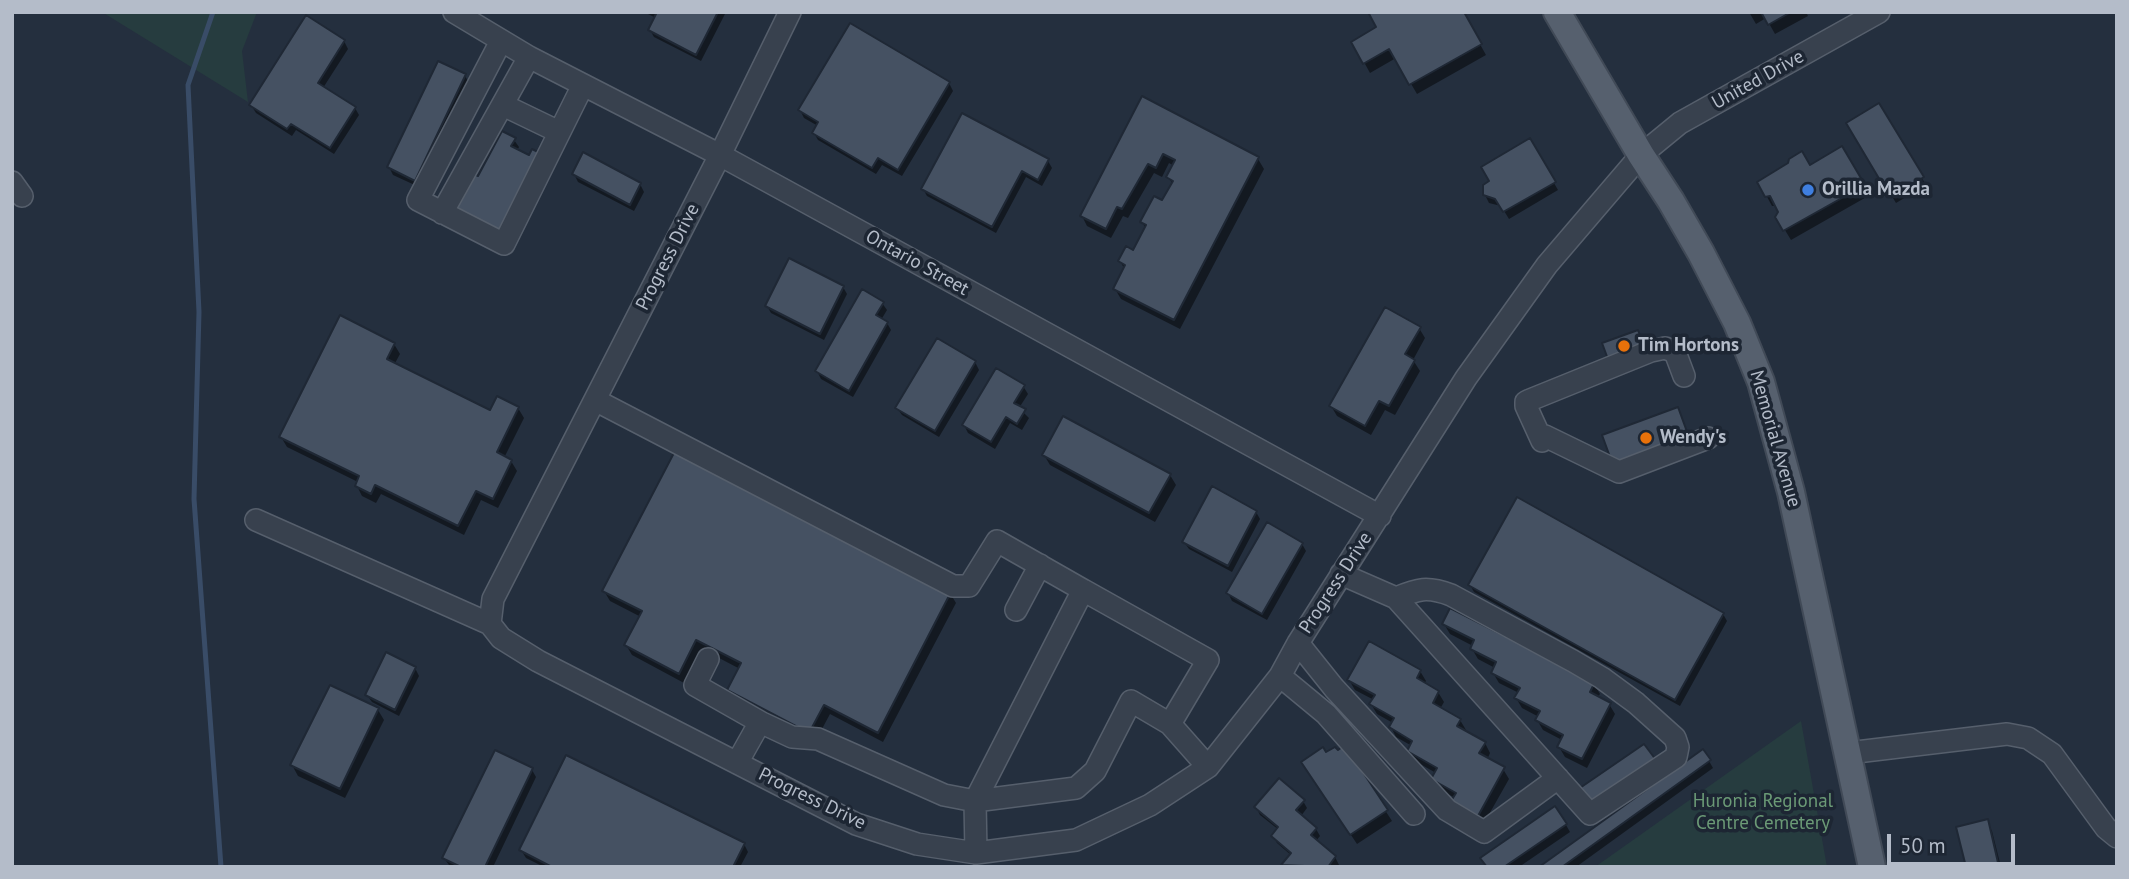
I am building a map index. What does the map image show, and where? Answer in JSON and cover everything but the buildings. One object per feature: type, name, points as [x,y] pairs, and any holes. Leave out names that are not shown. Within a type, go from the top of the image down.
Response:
[{"type":"main road","name":"Memorial Avenue","points":[[1558,12],[1640,155],[1670,198],[1721,288],[1761,382],[1791,492],[1872,867]]},
{"type":"street","name":"Ontario Street","points":[[454,12],[530,57],[720,155],[1380,516]]},
{"type":"street","name":"Progress Drive","points":[[790,12],[493,599],[490,624],[501,638],[538,660],[737,763],[856,824],[917,844],[976,853],[1076,840],[1150,806],[1208,766],[1280,676],[1341,574],[1466,378],[1547,265],[1640,155]]},
{"type":"street","name":"United Drive","points":[[1640,155],[1680,124],[1879,12]]},
{"type":"street","points":[[501,41],[418,200],[442,213],[504,244],[583,85]]},
{"type":"street","points":[[442,213],[530,57]]},
{"type":"street","points":[[503,105],[559,132]]},
{"type":"street","points":[[1684,376],[1675,352],[1665,348],[1651,351],[1530,400],[1526,402],[1526,406],[1544,438],[1619,472],[1708,438]]},
{"type":"street","points":[[595,400],[953,586],[969,586],[997,541],[1040,565],[1208,660],[1170,724]]},
{"type":"street","points":[[256,520],[490,624]]},
{"type":"street","points":[[1016,610],[1040,565]]},
{"type":"street","points":[[1341,574],[1396,598],[1590,814],[1676,757],[1678,747],[1675,738],[1602,678],[1451,594],[1436,589],[1418,589],[1396,598]]},
{"type":"street","points":[[976,853],[975,800],[1083,590]]},
{"type":"street","points":[[1298,643],[1334,688],[1447,810],[1484,832],[1558,778]]},
{"type":"street","points":[[708,659],[695,685],[792,737],[818,739],[944,795],[975,800],[1076,788],[1095,771],[1131,701],[1170,724],[1208,766]]},
{"type":"street","points":[[1280,676],[1326,714],[1414,814]]},
{"type":"street","points":[[737,763],[760,722]]},
{"type":"street","points":[[1848,754],[2007,734],[2028,738],[2052,754],[2106,828],[2117,837]]},
{"type":"green space","points":[[102,12],[257,12],[242,51],[248,102]]},
{"type":"green space","name":"Huronia Regional Centre Cemetery","points":[[1801,721],[1827,867],[1595,867]]},
{"type":"waterway","points":[[213,12],[188,85],[199,312],[194,499],[221,867]]},
{"type":"place","name":"Orillia Mazda","points":[[1808,190]]},
{"type":"place","name":"Tim Hortons","points":[[1624,346]]},
{"type":"place","name":"Wendy's","points":[[1646,438]]}]
